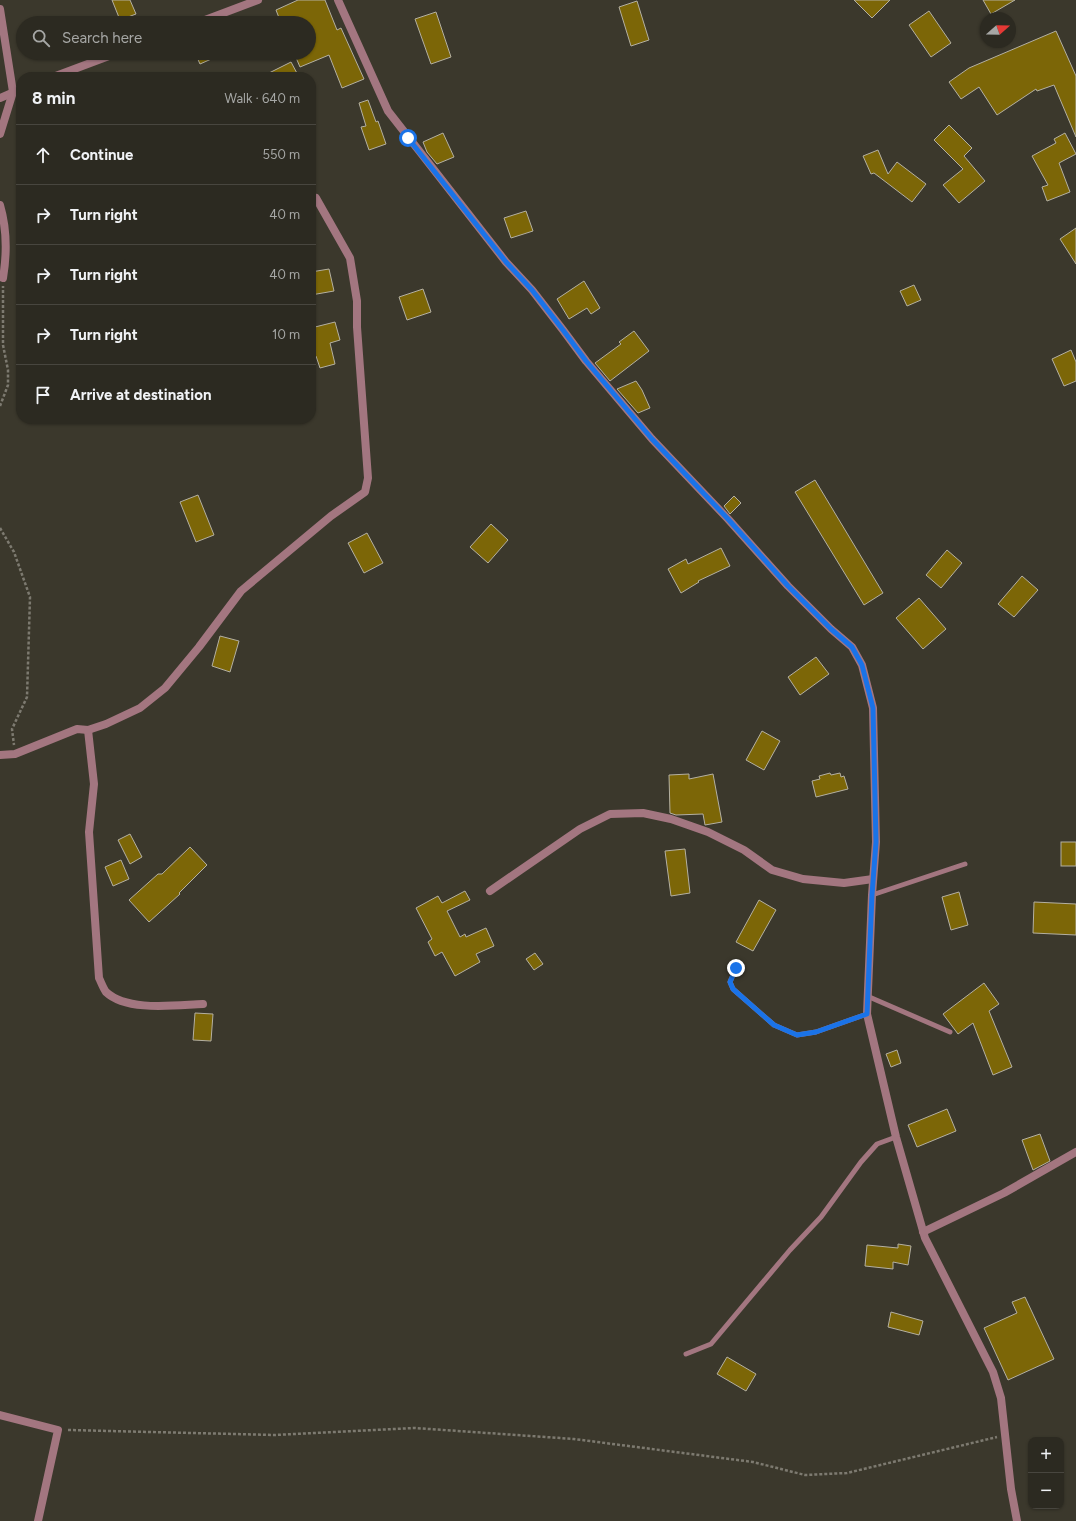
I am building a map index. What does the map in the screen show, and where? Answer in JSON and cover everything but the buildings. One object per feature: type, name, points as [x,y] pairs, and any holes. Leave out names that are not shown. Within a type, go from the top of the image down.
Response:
[{"type":"street","points":[[216,16],[258,0]]},
{"type":"street","points":[[338,0],[388,112],[506,262],[532,290],[586,361],[652,439],[728,519],[788,586],[831,629],[852,647],[862,665],[873,708],[876,842],[872,895],[867,1014],[896,1137],[924,1238],[993,1372],[1001,1398],[1011,1489],[1017,1521]]},
{"type":"street","points":[[0,9],[16,85]]},
{"type":"street","points":[[66,72],[98,60]]},
{"type":"street","points":[[0,98],[16,90]]},
{"type":"street","points":[[0,134],[16,93]]},
{"type":"street","points":[[0,755],[15,754],[78,728],[88,730],[106,724],[140,708],[165,688],[199,647],[241,591],[331,516],[365,492],[368,478],[357,327],[357,301],[350,258],[316,198]]},
{"type":"street","points":[[0,205],[3,216],[7,258],[3,278]]},
{"type":"street","points":[[88,730],[94,784],[89,832],[99,978],[105,991],[121,1001],[157,1007],[203,1004]]},
{"type":"street","points":[[490,891],[580,829],[610,814],[643,813],[708,832],[744,850],[772,870],[803,879],[844,883],[873,879]]},
{"type":"street","points":[[923,1232],[1004,1193],[1076,1152]]},
{"type":"street","points":[[0,1414],[58,1430],[38,1521]]},
{"type":"lane","points":[[872,895],[965,864]]},
{"type":"lane","points":[[736,968],[730,982],[733,989],[774,1025],[797,1035],[816,1032],[867,1014]]},
{"type":"lane","points":[[868,996],[950,1032]]},
{"type":"lane","points":[[686,1354],[711,1344],[785,1255],[821,1217],[861,1162],[877,1144],[896,1137]]},
{"type":"path","points":[[0,406],[8,385],[8,370],[3,345],[3,278]]},
{"type":"path","points":[[0,528],[14,552],[30,596],[27,697],[12,729],[15,754]]},
{"type":"path","points":[[58,1430],[276,1435],[415,1428],[574,1439],[753,1462],[805,1475],[846,1473],[1005,1435]]},
{"type":"route","points":[[408,138],[506,262],[532,290],[586,361],[652,439],[728,519],[788,586],[831,629],[852,647],[862,665],[873,708],[876,842],[872,895],[867,1014],[816,1032],[797,1035],[774,1025],[733,989],[730,982],[736,968]]}]
